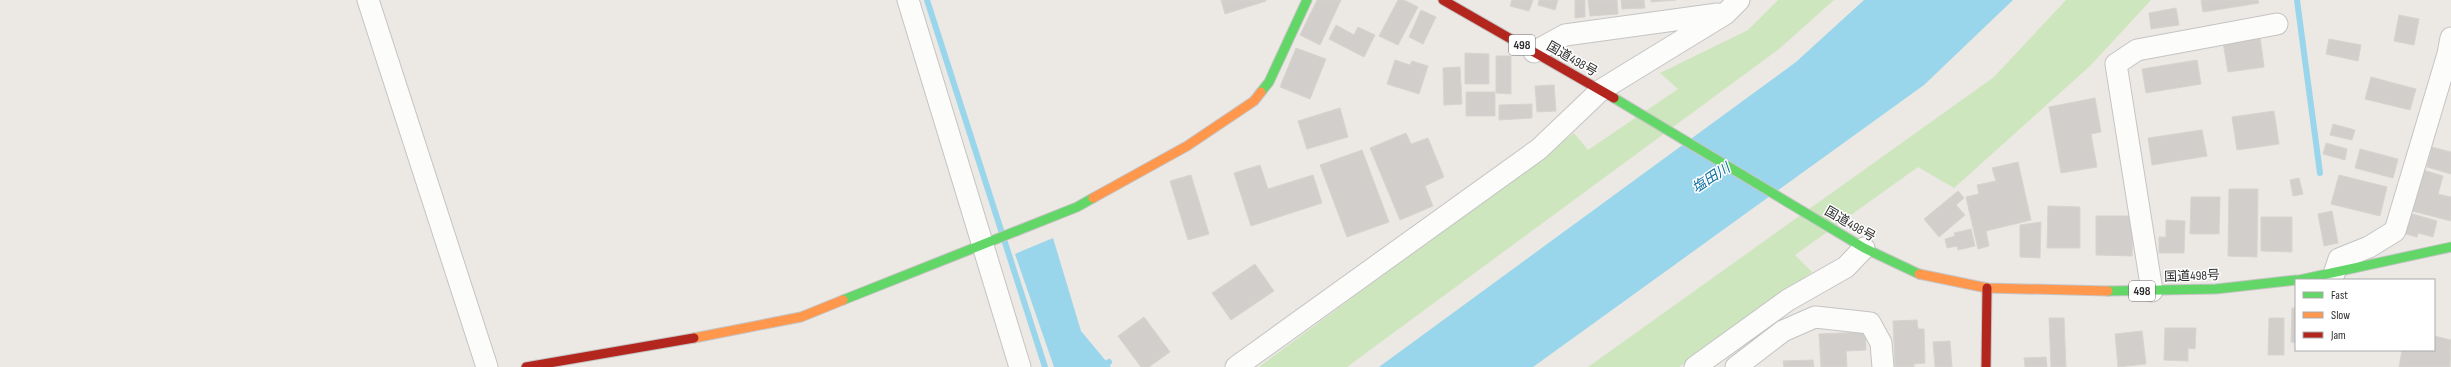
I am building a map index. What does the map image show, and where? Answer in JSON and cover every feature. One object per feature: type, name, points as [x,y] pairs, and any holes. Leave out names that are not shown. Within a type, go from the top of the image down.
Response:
[{"type":"main road","points":[[526,367],[749,329],[801,317],[989,244],[1084,204],[1187,146],[1254,101],[1269,82],[1307,0]]},
{"type":"main road","name":"国道498号","points":[[1444,0],[1601,90],[1864,248],[1922,276],[1987,288],[2152,290],[2216,290],[2295,280]]},
{"type":"main road","name":"国道498号","points":[[2303,279],[2334,274],[2451,247]]},
{"type":"main road","points":[[1986,367],[1987,288]]},
{"type":"street","points":[[368,0],[487,367]]},
{"type":"street","points":[[908,0],[989,244],[1020,367]]},
{"type":"street","points":[[1534,52],[1565,35],[1732,7]]},
{"type":"street","points":[[1236,367],[1538,149],[1601,90],[1732,7]]},
{"type":"street","points":[[2152,290],[2116,64],[2137,50],[2277,24]]},
{"type":"street","points":[[2334,274],[2339,259],[2369,247],[2395,231],[2448,54],[2451,38]]},
{"type":"street","points":[[1695,367],[1788,300],[1846,267],[1864,248]]},
{"type":"street","points":[[1736,367],[1783,331],[1815,317],[1870,323],[1880,344],[1883,367]]},
{"type":"green space","points":[[1778,0],[1834,0],[1779,49],[1347,367],[1259,367],[1574,133],[1588,150],[1678,89],[1660,73],[1748,30]]},
{"type":"green space","points":[[2066,0],[2151,0],[2090,66],[1954,188],[1918,167],[1795,255],[1812,272],[1679,367],[1588,367],[1994,77]]},
{"type":"water","name":"塩田川","points":[[1864,0],[2013,0],[1924,85],[1533,367],[1379,367],[1796,62]]},
{"type":"water","points":[[1053,238],[1081,331],[1111,367],[1054,367],[1015,254]]},
{"type":"building","points":[[1221,0],[1266,0],[1266,1],[1225,14]]},
{"type":"building","points":[[1317,0],[1341,0],[1320,45],[1300,35]]},
{"type":"building","points":[[1398,0],[1404,0],[1418,7],[1398,45],[1379,36]]},
{"type":"building","points":[[1512,0],[1533,0],[1529,11],[1510,6]]},
{"type":"building","points":[[1539,0],[1558,0],[1555,10],[1538,5]]},
{"type":"building","points":[[1575,0],[1585,0],[1585,17],[1575,18]]},
{"type":"building","points":[[1588,0],[1617,0],[1618,14],[1590,16]]},
{"type":"building","points":[[1621,0],[1644,0],[1645,8],[1622,9]]},
{"type":"building","points":[[1651,0],[1676,0],[1651,2]]},
{"type":"building","points":[[2201,0],[2258,0],[2259,3],[2203,12]]},
{"type":"building","points":[[2176,8],[2179,25],[2151,29],[2149,13]]},
{"type":"building","points":[[1421,10],[1436,17],[1423,44],[1409,37]]},
{"type":"building","points":[[2399,15],[2419,19],[2414,45],[2394,41]]},
{"type":"building","points":[[1336,25],[1354,35],[1358,27],[1375,35],[1364,57],[1329,39]]},
{"type":"building","points":[[2260,36],[2264,67],[2228,72],[2223,42]]},
{"type":"building","points":[[2329,39],[2361,45],[2358,61],[2326,54]]},
{"type":"building","points":[[1296,48],[1326,59],[1310,99],[1280,87]]},
{"type":"building","points":[[1465,53],[1489,54],[1489,84],[1465,84]]},
{"type":"building","points":[[1496,56],[1511,56],[1511,94],[1496,93]]},
{"type":"building","points":[[1395,60],[1410,65],[1412,61],[1428,66],[1419,94],[1387,84]]},
{"type":"building","points":[[2197,60],[2201,84],[2146,93],[2142,69]]},
{"type":"building","points":[[1460,67],[1462,104],[1444,105],[1443,68]]},
{"type":"building","points":[[2371,77],[2416,89],[2410,110],[2365,99]]},
{"type":"building","points":[[1554,85],[1556,111],[1537,112],[1535,86]]},
{"type":"building","points":[[1466,92],[1495,92],[1495,116],[1466,116]]},
{"type":"building","points":[[2095,98],[2101,132],[2091,134],[2097,167],[2061,173],[2049,107]]},
{"type":"building","points":[[1532,104],[1532,118],[1499,120],[1499,105]]},
{"type":"building","points":[[1340,108],[1348,137],[1307,149],[1298,121]]},
{"type":"building","points":[[2274,111],[2279,144],[2237,150],[2232,117]]},
{"type":"building","points":[[2333,124],[2355,130],[2352,140],[2330,135]]},
{"type":"building","points":[[2202,130],[2207,156],[2152,165],[2148,138]]},
{"type":"building","points":[[1406,133],[1411,144],[1428,138],[1444,177],[1425,186],[1433,206],[1400,220],[1370,148]]},
{"type":"building","points":[[2326,143],[2347,149],[2345,160],[2323,154]]},
{"type":"building","points":[[2432,147],[2451,152],[2451,174],[2427,167]]},
{"type":"building","points":[[2360,149],[2398,159],[2393,178],[2355,168]]},
{"type":"building","points":[[1362,150],[1389,222],[1347,237],[1320,165]]},
{"type":"building","points":[[2018,162],[2031,220],[1986,231],[1989,246],[1978,249],[1966,197],[1979,194],[1977,185],[1996,181],[1992,168]]},
{"type":"building","points":[[1260,165],[1268,189],[1313,175],[1322,203],[1251,226],[1234,173]]},
{"type":"building","points":[[2423,170],[2443,176],[2438,194],[2451,197],[2451,221],[2412,211]]},
{"type":"building","points":[[1191,175],[1209,234],[1188,240],[1170,181]]},
{"type":"building","points":[[2339,175],[2387,187],[2380,216],[2331,204]]},
{"type":"building","points":[[2299,178],[2303,194],[2293,196],[2290,180]]},
{"type":"building","points":[[2229,189],[2258,189],[2257,257],[2228,256]]},
{"type":"building","points":[[1958,191],[1964,198],[1956,205],[1965,215],[1939,237],[1924,219]]},
{"type":"building","points":[[2191,197],[2220,197],[2219,234],[2190,234]]},
{"type":"building","points":[[2048,206],[2080,207],[2080,248],[2047,248]]},
{"type":"building","points":[[2332,211],[2338,243],[2324,246],[2318,214]]},
{"type":"building","points":[[2409,213],[2437,221],[2433,237],[2418,233],[2417,237],[2403,233]]},
{"type":"building","points":[[2096,216],[2133,216],[2132,256],[2096,255]]},
{"type":"building","points":[[2261,217],[2292,217],[2292,252],[2261,251]]},
{"type":"building","points":[[2166,220],[2185,221],[2184,253],[2159,253],[2159,237],[2166,237]]},
{"type":"building","points":[[2041,222],[2040,258],[2020,257],[2020,225]]},
{"type":"building","points":[[1971,229],[1975,246],[1958,250],[1957,246],[1947,248],[1945,239],[1955,236],[1954,233]]},
{"type":"building","points":[[1255,264],[1274,291],[1231,320],[1212,293]]},
{"type":"building","points":[[2292,308],[2295,308],[2295,343],[2291,342]]},
{"type":"building","points":[[1144,317],[1170,352],[1149,367],[1141,367],[1118,336]]},
{"type":"building","points":[[2049,318],[2064,318],[2066,367],[2051,367]]},
{"type":"building","points":[[2269,318],[2284,318],[2284,355],[2268,355]]},
{"type":"building","points":[[1917,320],[1918,329],[1924,329],[1925,363],[1914,364],[1914,367],[1895,367],[1893,321]]},
{"type":"building","points":[[2165,328],[2196,328],[2195,349],[2188,348],[2188,361],[2164,360]]},
{"type":"building","points":[[2142,331],[2146,364],[2118,367],[2115,334]]},
{"type":"building","points":[[1865,332],[1866,350],[1846,351],[1847,367],[1821,367],[1819,334]]},
{"type":"building","points":[[2435,336],[2451,340],[2450,367],[2399,367],[2402,351],[2435,351]]},
{"type":"building","points":[[1950,341],[1952,367],[1935,367],[1933,342]]},
{"type":"building","points":[[2046,357],[2047,367],[2025,367],[2024,358]]},
{"type":"building","points":[[1813,360],[1814,367],[1784,367],[1783,361]]},
{"type":"waterway","points":[[927,0],[1045,367]]},
{"type":"waterway","points":[[2297,0],[2320,173]]},
{"type":"waterway","points":[[1102,367],[1109,362]]},
{"type":"traffic: fast","points":[[1261,92],[1269,82],[1307,0]]},
{"type":"traffic: fast","points":[[1614,98],[1864,248],[1919,274]]},
{"type":"traffic: fast","points":[[843,300],[1077,207],[1093,198]]},
{"type":"traffic: fast","points":[[2304,279],[2451,247]]},
{"type":"traffic: fast","points":[[2108,291],[2216,289],[2295,280]]},
{"type":"traffic: slow","points":[[1093,198],[1187,146],[1254,101],[1261,92]]},
{"type":"traffic: slow","points":[[1919,274],[1987,288],[2108,291]]},
{"type":"traffic: slow","points":[[694,338],[801,317],[843,300]]},
{"type":"traffic: jam","points":[[1443,0],[1614,98]]},
{"type":"traffic: jam","points":[[1986,367],[1987,288]]},
{"type":"traffic: jam","points":[[526,367],[694,338]]}]
